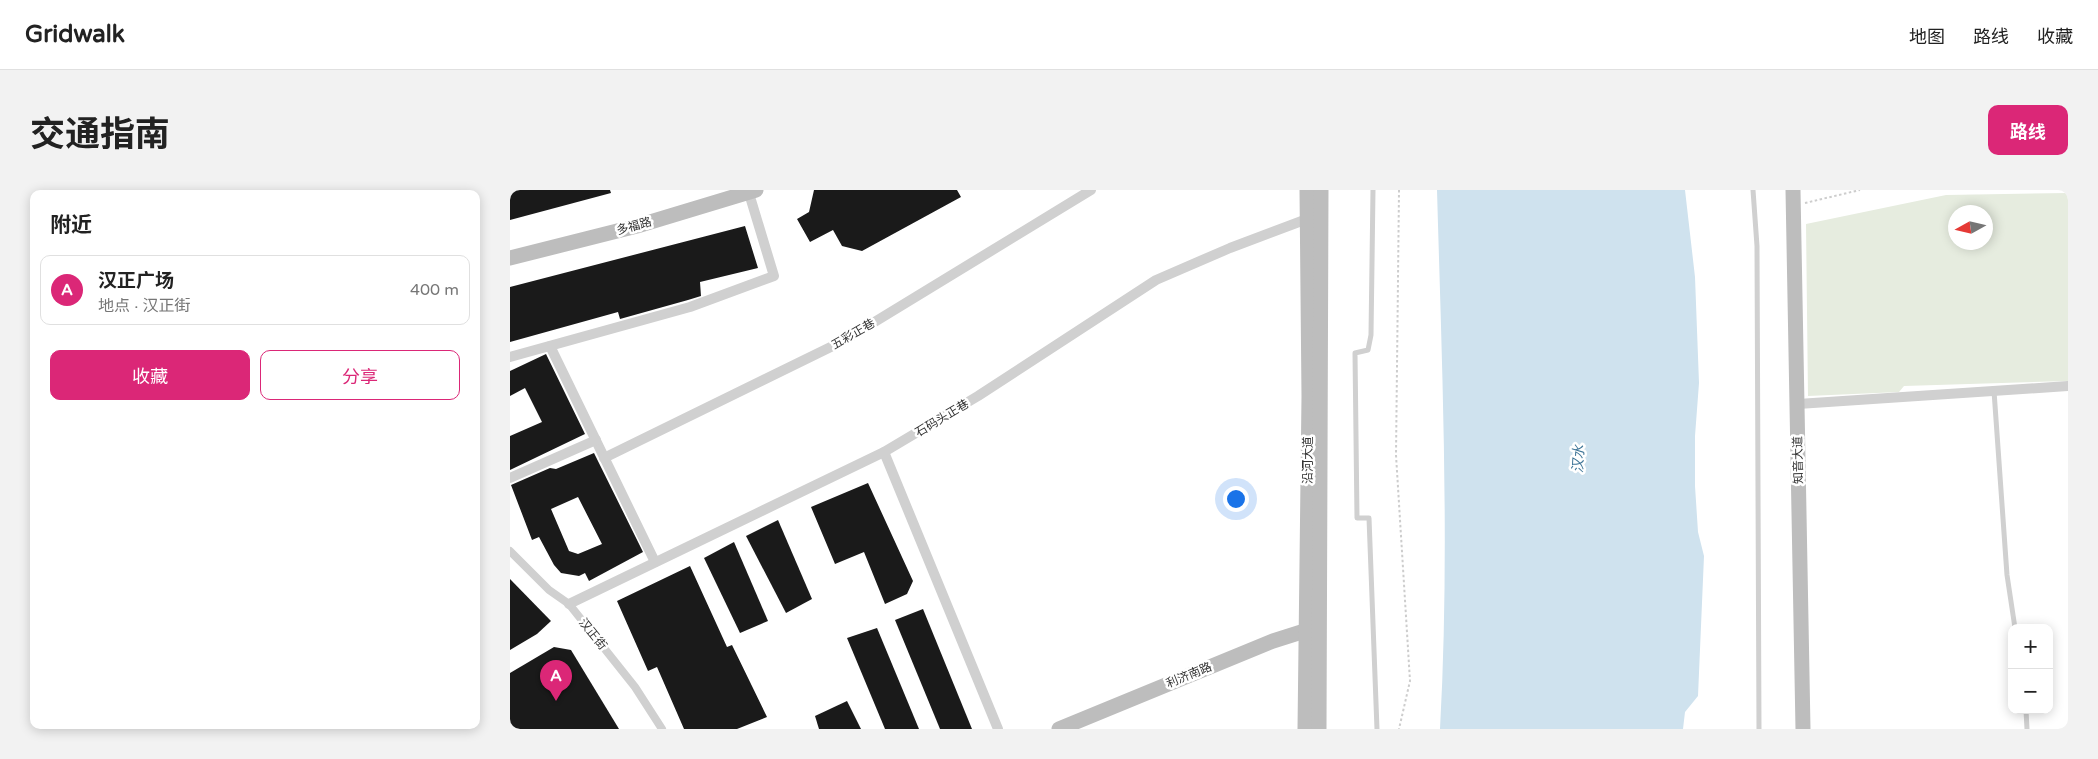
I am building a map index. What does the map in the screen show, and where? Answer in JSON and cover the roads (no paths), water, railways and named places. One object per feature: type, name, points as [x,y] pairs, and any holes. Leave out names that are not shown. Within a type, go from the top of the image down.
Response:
[{"type":"main road","name":"沿河大道","points":[[1306,190],[1313,628],[1319,729]]},
{"type":"main road","name":"沿河大道","points":[[1305,729],[1313,628],[1321,190]]},
{"type":"main road","name":"知音大道","points":[[1793,190],[1803,729]]},
{"type":"main road","name":"多福路","points":[[510,258],[751,191]]},
{"type":"main road","name":"利济南路","points":[[1059,729],[1273,641],[1313,628]]},
{"type":"street","name":"五彩正巷","points":[[604,458],[845,340],[1092,190]]},
{"type":"street","points":[[510,357],[690,308],[774,276],[751,191]]},
{"type":"street","name":"石码头正巷","points":[[569,604],[884,452],[978,396],[1156,280],[1307,219]]},
{"type":"street","points":[[550,346],[655,562]]},
{"type":"street","points":[[1798,404],[2068,386]]},
{"type":"street","points":[[510,478],[596,440]]},
{"type":"street","points":[[884,452],[998,729]]},
{"type":"street","name":"汉正街","points":[[510,551],[549,590],[569,604],[635,687],[662,729]]},
{"type":"lane","points":[[1373,190],[1371,335],[1368,350],[1355,353],[1354,431],[1357,518],[1369,518],[1376,729]]},
{"type":"lane","points":[[1753,190],[1757,246],[1759,729]]},
{"type":"lane","points":[[1994,391],[2007,573],[2014,624]]},
{"type":"lane","points":[[2026,714],[2028,729]]},
{"type":"water","name":"汉水","points":[[1437,190],[1685,190],[1695,277],[1699,383],[1695,436],[1695,486],[1698,532],[1704,556],[1698,696],[1685,712],[1683,729],[1440,729],[1445,527]]},
{"type":"place","name":"汉正广场","points":[[556,701]]}]
